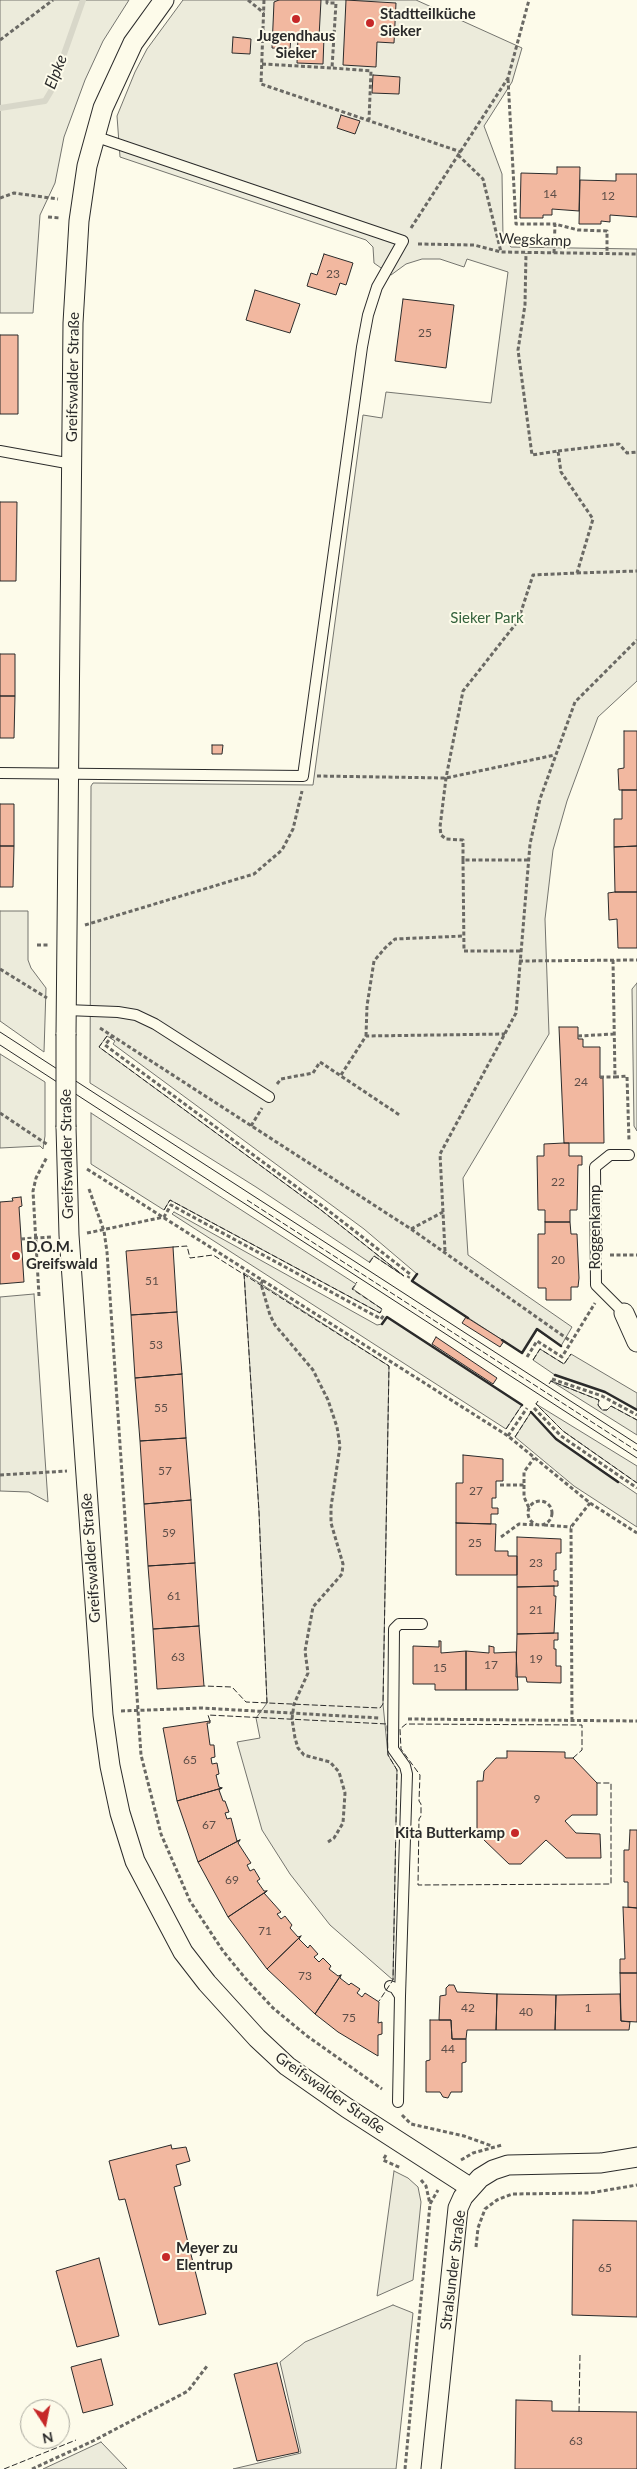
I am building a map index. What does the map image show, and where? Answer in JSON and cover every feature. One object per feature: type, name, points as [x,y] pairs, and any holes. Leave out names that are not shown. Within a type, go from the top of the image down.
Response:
[{"type":"street","name":"Greifswalder Straße","points":[[164,0],[133,42],[121,65],[94,136],[81,203],[75,267],[66,1127],[69,1235],[85,1470],[103,1712],[110,1766],[120,1812],[135,1861],[184,1952],[206,1983],[257,2038],[287,2066],[347,2108],[470,2188]]},
{"type":"street","name":"Roggenkamp","points":[[624,1313],[637,1342]]},
{"type":"street","name":"Stralsunder Straße","points":[[430,2469],[458,2208],[470,2188],[480,2178],[493,2170],[508,2165],[600,2163],[637,2157]]},
{"type":"lane","points":[[0,773],[303,776],[362,347],[368,315],[377,287],[403,241],[94,136]]},
{"type":"lane","points":[[0,451],[72,464]]},
{"type":"lane","points":[[66,1010],[118,1012],[136,1015],[155,1024],[269,1097]]},
{"type":"lane","name":"Roggenkamp","points":[[624,1313],[596,1285],[595,1167],[610,1155],[629,1154]]},
{"type":"lane","points":[[398,2102],[407,1774],[405,1766],[393,1749],[394,1629],[399,1624],[422,1624]]},
{"type":"lane","points":[[390,1986],[395,1988],[400,1996]]},
{"type":"path","points":[[0,40],[53,0]]},
{"type":"path","points":[[248,0],[264,13]]},
{"type":"path","points":[[264,0],[261,84],[369,120],[459,153],[482,179],[501,252]]},
{"type":"path","points":[[327,0],[327,3],[336,3],[332,68]]},
{"type":"path","points":[[403,241],[508,78],[529,0]]},
{"type":"path","points":[[262,64],[371,71],[369,120]]},
{"type":"path","points":[[508,78],[516,224],[555,224],[578,230],[607,231],[607,253]]},
{"type":"path","points":[[0,198],[14,194],[58,199]]},
{"type":"path","points":[[554,253],[555,224]]},
{"type":"path","name":"Wegskamp","points":[[403,241],[411,243],[474,245],[501,252],[637,254]]},
{"type":"path","points":[[526,252],[525,305],[518,350],[532,455],[619,444],[627,453],[637,452]]},
{"type":"path","points":[[558,451],[562,472],[593,519],[577,574]]},
{"type":"path","points":[[520,951],[464,951],[463,840],[446,839],[441,835],[446,778],[463,691],[518,621],[533,575],[637,571]]},
{"type":"path","points":[[446,1252],[442,1212],[440,1154],[516,1013],[528,860],[534,817],[575,702],[637,640]]},
{"type":"path","points":[[37,945],[68,945],[84,926],[97,920],[254,874],[282,850],[293,829],[301,801],[303,776],[446,778],[555,755]]},
{"type":"path","points":[[463,860],[528,860]]},
{"type":"path","points":[[341,1075],[366,1036],[367,1006],[374,961],[385,948],[395,939],[464,936]]},
{"type":"path","points":[[613,960],[615,1077]]},
{"type":"path","points":[[519,961],[637,960]]},
{"type":"path","points":[[0,969],[66,1010]]},
{"type":"path","points":[[99,1027],[446,1252],[572,1342]]},
{"type":"path","points":[[366,1036],[506,1034]]},
{"type":"path","points":[[578,1036],[614,1034]]},
{"type":"path","points":[[113,1035],[105,1045],[325,1208],[410,1274],[408,1278]]},
{"type":"path","points":[[251,1126],[280,1079],[313,1073],[320,1062],[401,1116]]},
{"type":"path","points":[[600,1077],[627,1076],[629,1154]]},
{"type":"path","points":[[0,1112],[53,1148]]},
{"type":"path","points":[[39,1296],[33,1191],[41,1165],[49,1153]]},
{"type":"path","points":[[80,1164],[508,1436],[590,1503],[637,1533]]},
{"type":"path","points":[[86,1181],[104,1231],[141,1755],[161,1834],[190,1901],[203,1922],[245,1978],[273,2008],[307,2036],[398,2102],[401,2113],[411,2124],[464,2136],[492,2146]]},
{"type":"path","points":[[21,1240],[104,1231],[164,1217],[171,1205],[381,1320],[384,1315]]},
{"type":"path","points":[[411,1229],[442,1212]]},
{"type":"path","points":[[595,1255],[637,1255]]},
{"type":"path","points":[[264,1280],[261,1284],[270,1315],[275,1325],[312,1370],[328,1400],[337,1426],[340,1446],[331,1507],[332,1523],[343,1564],[342,1574],[313,1607],[305,1651],[308,1673],[297,1694],[293,1713],[295,1738],[298,1748],[304,1755],[330,1762],[336,1767],[341,1779],[344,1794],[343,1823],[334,1838],[328,1842]]},
{"type":"path","points":[[527,1357],[537,1341],[562,1357],[595,1304],[596,1285]]},
{"type":"path","points":[[552,1379],[602,1396],[637,1415]]},
{"type":"path","points":[[508,1436],[526,1408]]},
{"type":"path","points":[[534,1408],[560,1436],[637,1488]]},
{"type":"path","points":[[534,1458],[524,1472],[524,1497],[529,1508],[530,1520],[541,1525]]},
{"type":"path","points":[[0,1475],[85,1470]]},
{"type":"path","points":[[500,1485],[524,1485]]},
{"type":"path","points":[[529,1508],[538,1501],[546,1502],[551,1507],[551,1518],[541,1525]]},
{"type":"path","points":[[572,1721],[571,1527],[590,1503]]},
{"type":"path","points":[[501,1537],[519,1524],[571,1527]]},
{"type":"path","points":[[103,1712],[202,1708],[392,1718],[637,1721]]},
{"type":"path","points":[[383,2160],[407,2171]]},
{"type":"path","points":[[415,2174],[426,2186],[430,2204]]},
{"type":"path","points":[[475,2256],[478,2228],[485,2209],[504,2197],[512,2194],[590,2193],[637,2185]]},
{"type":"path","points":[[32,2469],[93,2441],[188,2391],[207,2366]]},
{"type":"green space","points":[[0,0],[129,0],[103,41],[85,80],[64,137],[55,183],[40,215],[33,313],[0,313]]},
{"type":"green space","name":"Sieker Park","points":[[183,0],[416,0],[522,48],[512,82],[484,126],[502,174],[503,238],[511,247],[637,249],[637,681],[598,717],[567,801],[553,850],[545,919],[549,1034],[463,1178],[468,1255],[572,1327],[561,1346],[537,1330],[522,1353],[412,1281],[417,1274],[364,1229],[113,1044],[115,1041],[107,1036],[99,1047],[321,1210],[404,1276],[374,1256],[369,1262],[256,1187],[90,1083],[91,786],[93,783],[313,785],[363,415],[382,418],[386,392],[491,403],[508,272],[467,259],[464,267],[440,259],[422,259],[406,264],[391,275],[374,263],[373,247],[366,240],[120,157],[117,116],[135,72],[147,49]]},
{"type":"green space","points":[[0,911],[28,911],[28,960],[31,968],[46,988],[44,1052],[0,1021]]},
{"type":"green space","points":[[637,983],[637,1131],[634,1126],[632,989]]},
{"type":"green space","points":[[0,1054],[45,1082],[45,1136],[43,1149],[40,1146],[0,1148]]},
{"type":"green space","points":[[91,1113],[356,1284],[353,1289],[382,1309],[380,1313],[170,1200],[164,1210],[91,1164]]},
{"type":"green space","points":[[174,1212],[377,1325],[382,1324],[387,1317],[522,1405],[506,1429],[172,1214]]},
{"type":"green space","points":[[244,1273],[389,1366],[383,1704],[388,1755],[397,1770],[393,1980],[330,1925],[290,1874],[262,1830],[237,1742],[260,1738],[256,1718],[267,1703],[259,1512]]},
{"type":"green space","points":[[34,1294],[48,1502],[29,1492],[0,1491],[0,1297]]},
{"type":"green space","points":[[540,1349],[564,1364],[571,1354],[637,1393],[637,1410],[605,1392],[555,1375],[533,1360]]},
{"type":"green space","points":[[551,1381],[599,1400],[598,1405],[602,1410],[607,1410],[611,1406],[637,1420],[637,1435]]},
{"type":"green space","points":[[536,1404],[637,1466],[637,1483],[563,1431]]},
{"type":"green space","points":[[531,1412],[556,1439],[637,1494],[637,1527],[574,1486],[515,1437]]},
{"type":"green space","points":[[394,2171],[408,2178],[418,2187],[421,2202],[413,2280],[377,2296]]},
{"type":"green space","points":[[393,2305],[413,2313],[396,2469],[233,2469],[301,2453],[280,2362],[305,2342]]},
{"type":"green space","points":[[101,2442],[127,2469],[43,2469]]},
{"type":"building","name":"Jugendhaus Sieker","points":[[279,0],[321,0],[319,37],[324,37],[323,64],[297,63],[298,37],[291,37],[290,49],[272,48],[274,2]]},
{"type":"building","name":"Stadtteilküche Sieker","points":[[346,0],[396,3],[394,43],[377,42],[376,67],[343,65]]},
{"type":"building","points":[[233,37],[251,39],[250,54],[232,53]]},
{"type":"building","points":[[373,75],[400,77],[399,94],[372,93]]},
{"type":"building","points":[[341,115],[360,121],[355,134],[337,128]]},
{"type":"building","points":[[557,167],[580,167],[579,211],[552,209],[552,215],[543,215],[543,218],[520,218],[521,173],[557,174]]},
{"type":"building","points":[[616,174],[637,174],[637,217],[610,215],[610,222],[601,221],[601,224],[579,224],[580,180],[616,181]]},
{"type":"building","points":[[324,254],[353,263],[346,285],[340,283],[336,295],[307,286],[311,273],[317,275]]},
{"type":"building","points":[[255,290],[300,304],[290,333],[246,320]]},
{"type":"building","points":[[403,299],[454,305],[446,368],[395,361]]},
{"type":"building","points":[[0,335],[18,335],[18,414],[0,414]]},
{"type":"building","points":[[0,502],[17,502],[16,581],[0,581]]},
{"type":"building","points":[[0,654],[15,654],[15,696],[0,696]]},
{"type":"building","points":[[0,696],[15,696],[14,738],[0,738]]},
{"type":"building","points":[[624,731],[637,731],[637,790],[619,790],[618,769],[624,768]]},
{"type":"building","points":[[212,745],[223,745],[222,754],[212,754]]},
{"type":"building","points":[[622,790],[637,790],[637,846],[614,847],[614,819],[622,819]]},
{"type":"building","points":[[0,804],[14,804],[14,846],[0,846]]},
{"type":"building","points":[[0,846],[14,846],[13,887],[0,887]]},
{"type":"building","points":[[637,846],[637,892],[615,892],[614,847]]},
{"type":"building","points":[[637,892],[637,948],[618,948],[617,919],[609,920],[608,893]]},
{"type":"building","points":[[559,1027],[578,1027],[578,1039],[583,1039],[583,1047],[600,1047],[600,1078],[603,1078],[604,1143],[564,1143]]},
{"type":"building","points":[[569,1143],[569,1156],[582,1156],[582,1165],[578,1165],[577,1210],[570,1210],[570,1222],[545,1222],[545,1210],[538,1210],[537,1156],[544,1156],[544,1144]]},
{"type":"building","points":[[21,1197],[22,1206],[19,1207],[24,1282],[0,1284],[0,1202],[13,1201],[12,1198]]},
{"type":"building","points":[[545,1222],[570,1222],[571,1234],[577,1234],[579,1278],[578,1287],[571,1287],[571,1300],[546,1300],[546,1288],[538,1288],[538,1234],[545,1234]]},
{"type":"building","points":[[173,1247],[177,1312],[131,1315],[126,1251]]},
{"type":"building","points":[[177,1312],[182,1374],[135,1378],[131,1315]]},
{"type":"building","points":[[466,1317],[504,1341],[500,1347],[462,1323]]},
{"type":"building","points":[[436,1337],[497,1378],[493,1384],[432,1344]]},
{"type":"building","points":[[182,1374],[186,1438],[140,1441],[135,1378]]},
{"type":"building","points":[[186,1438],[191,1500],[144,1504],[140,1441]]},
{"type":"building","points":[[463,1455],[503,1459],[503,1481],[496,1481],[496,1498],[492,1498],[492,1508],[498,1508],[498,1514],[491,1514],[491,1524],[456,1523],[456,1483],[463,1483]]},
{"type":"building","points":[[191,1500],[195,1563],[148,1566],[144,1504]]},
{"type":"building","points":[[456,1523],[496,1524],[495,1551],[508,1551],[508,1556],[517,1556],[517,1575],[456,1575]]},
{"type":"building","points":[[517,1537],[561,1539],[561,1553],[556,1553],[556,1570],[554,1570],[554,1581],[558,1581],[558,1586],[517,1587]]},
{"type":"building","points":[[195,1563],[199,1626],[153,1629],[148,1566]]},
{"type":"building","points":[[554,1586],[554,1596],[556,1596],[554,1633],[517,1634],[517,1587]]},
{"type":"building","points":[[199,1626],[204,1686],[157,1689],[153,1629]]},
{"type":"building","points":[[558,1633],[558,1640],[554,1640],[554,1649],[556,1649],[556,1666],[561,1666],[561,1683],[527,1682],[526,1677],[516,1677],[517,1634]]},
{"type":"building","points":[[439,1641],[441,1641],[441,1653],[466,1651],[466,1690],[435,1690],[435,1684],[413,1684],[413,1646],[439,1647]]},
{"type":"building","points":[[489,1646],[494,1647],[494,1653],[516,1652],[518,1690],[466,1690],[466,1651],[489,1653]]},
{"type":"building","points":[[210,1721],[210,1723],[207,1723],[210,1745],[214,1745],[215,1757],[211,1758],[212,1764],[217,1763],[219,1774],[216,1775],[219,1787],[222,1788],[177,1801],[163,1728]]},
{"type":"building","points":[[507,1751],[565,1752],[565,1758],[573,1758],[597,1783],[597,1815],[572,1815],[565,1821],[576,1833],[600,1834],[601,1858],[566,1858],[546,1840],[521,1864],[509,1864],[483,1839],[483,1834],[477,1834],[477,1781],[483,1781],[484,1771],[496,1758],[507,1758]]},
{"type":"building","points":[[222,1788],[219,1790],[229,1812],[225,1813],[227,1819],[231,1818],[237,1841],[240,1840],[198,1862],[177,1801]]},
{"type":"building","points":[[630,1830],[637,1830],[637,1908],[628,1907],[628,1882],[624,1882],[624,1850],[629,1850]]},
{"type":"building","points":[[240,1840],[238,1843],[251,1863],[247,1865],[250,1871],[254,1869],[260,1879],[257,1881],[264,1891],[267,1891],[228,1917],[198,1862]]},
{"type":"building","points":[[264,1893],[281,1912],[277,1914],[281,1919],[285,1916],[292,1925],[290,1928],[298,1937],[301,1936],[267,1969],[228,1917]]},
{"type":"building","points":[[623,1907],[637,1908],[637,1973],[620,1973],[620,1959],[625,1959]]},
{"type":"building","points":[[301,1936],[299,1939],[308,1948],[310,1945],[318,1954],[314,1957],[319,1962],[323,1958],[331,1966],[329,1969],[338,1976],[341,1975],[315,2014],[267,1969]]},
{"type":"building","points":[[620,1973],[637,1973],[637,2022],[621,2021]]},
{"type":"building","points":[[341,1975],[340,1978],[349,1985],[351,1983],[360,1989],[357,1993],[362,1997],[365,1993],[379,2002],[378,2023],[382,2022],[382,2034],[378,2035],[378,2056],[338,2032],[315,2014]]},
{"type":"building","points":[[449,1985],[454,1985],[457,1992],[497,1994],[496,2030],[467,2030],[466,2039],[452,2039],[451,2020],[439,2020],[440,1996],[446,1995],[446,1988]]},
{"type":"building","points":[[497,1994],[556,1995],[555,2030],[496,2030]]},
{"type":"building","points":[[620,1994],[621,2021],[630,2022],[629,2030],[555,2030],[556,1995]]},
{"type":"building","points":[[430,2020],[451,2020],[452,2039],[466,2039],[466,2062],[462,2063],[462,2092],[451,2092],[448,2098],[443,2097],[440,2092],[426,2092],[426,2061],[430,2060]]},
{"type":"building","name":"Meyer zu Elentrup","points":[[171,2145],[172,2149],[186,2147],[190,2161],[176,2165],[181,2185],[174,2187],[206,2314],[159,2325],[125,2199],[119,2200],[109,2161]]},
{"type":"building","points":[[573,2220],[637,2221],[637,2317],[572,2315]]},
{"type":"building","points":[[99,2258],[119,2336],[77,2347],[56,2271]]},
{"type":"building","points":[[101,2359],[113,2405],[83,2413],[71,2367]]},
{"type":"building","points":[[277,2363],[299,2452],[257,2461],[234,2374]]},
{"type":"building","points":[[516,2400],[552,2401],[552,2411],[637,2412],[637,2469],[515,2469]]},
{"type":"waterway","name":"Elpke","points":[[0,108],[45,101],[51,91],[83,0]]},
{"type":"tram line","points":[[0,1032],[637,1444]]},
{"type":"tram line","points":[[0,1045],[637,1458]]},
{"type":"fence","points":[[107,1036],[99,1047],[321,1210],[404,1276],[374,1256],[368,1265]]},
{"type":"fence","points":[[164,1210],[170,1200],[380,1313],[382,1309],[352,1289],[357,1282]]},
{"type":"fence","points":[[247,1200],[637,1451]]},
{"type":"fence","points":[[173,1247],[187,1246],[190,1258],[213,1255],[389,1366],[383,1704],[380,1708],[246,1702],[232,1687],[204,1686]]},
{"type":"fence","points":[[244,1273],[259,1512],[267,1703]]},
{"type":"fence","points":[[533,1360],[540,1349],[564,1364],[571,1354]]},
{"type":"fence","points":[[549,1384],[551,1381],[599,1400],[598,1405],[602,1410],[607,1410],[611,1406],[637,1420]]},
{"type":"fence","points":[[538,1401],[536,1404],[563,1431],[637,1483]]},
{"type":"fence","points":[[506,1429],[522,1405]]},
{"type":"fence","points":[[515,1437],[531,1412]]},
{"type":"fence","points":[[210,1721],[208,1715],[387,1724],[388,1755],[397,1770],[393,1980],[379,2001]]},
{"type":"fence","points":[[573,1758],[582,1750],[582,1725],[406,1724],[400,1729],[401,1749],[420,1775],[419,1801],[421,1804],[421,1816],[419,1819],[418,1885],[611,1884],[611,1783],[597,1783]]},
{"type":"fence","points":[[579,2412],[580,2354]]},
{"type":"fence","points":[[4,2469],[76,2440]]},
{"type":"wall","points":[[417,1274],[412,1281],[468,1318]]},
{"type":"wall","points":[[382,1324],[387,1317],[522,1405]]},
{"type":"wall","points":[[502,1340],[522,1353],[537,1329],[561,1346]]},
{"type":"wall","points":[[555,1375],[605,1392],[637,1410]]},
{"type":"wall","points":[[531,1412],[556,1439],[618,1482]]},
{"type":"place","name":"Jugendhaus Sieker","points":[[296,19]]},
{"type":"place","name":"Stadtteilküche Sieker","points":[[370,23]]},
{"type":"place","name":"D.O.M. Greifswald","points":[[16,1256]]},
{"type":"place","name":"Kita Butterkamp","points":[[515,1833]]},
{"type":"place","name":"Meyer zu Elentrup","points":[[166,2257]]}]
